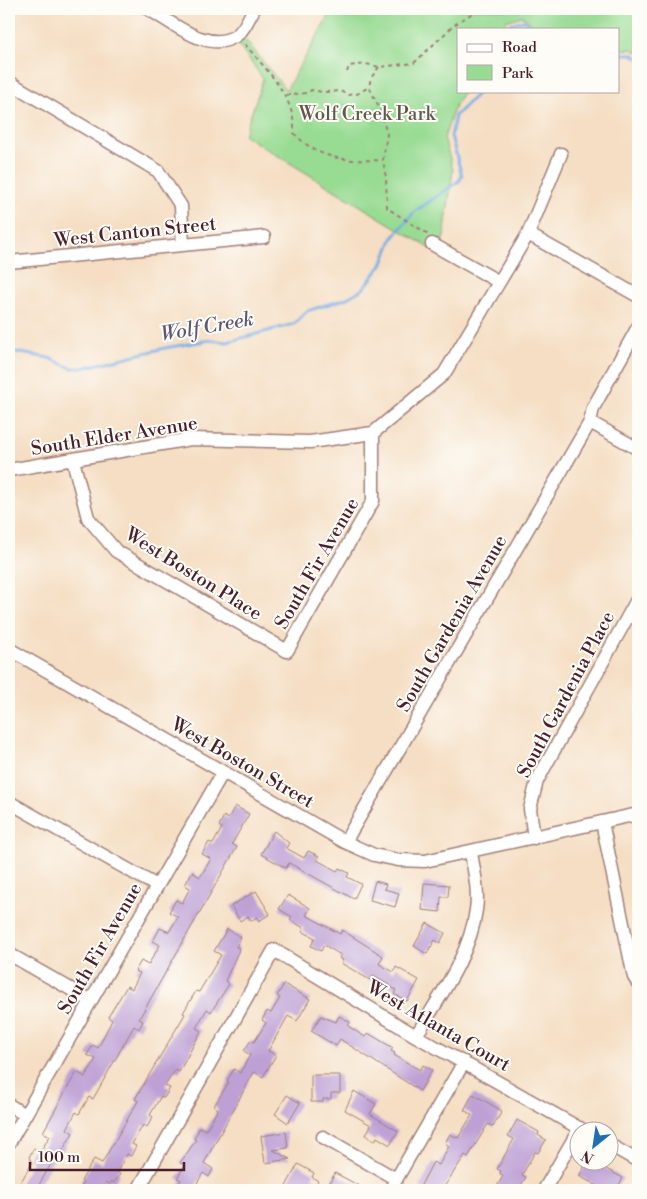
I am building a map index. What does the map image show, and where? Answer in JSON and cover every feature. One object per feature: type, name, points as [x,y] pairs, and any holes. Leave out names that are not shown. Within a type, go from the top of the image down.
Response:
[{"type":"street","points":[[148,9],[200,39],[214,42],[226,40],[237,34],[254,9]]},
{"type":"street","points":[[9,82],[158,171],[181,206],[183,245]]},
{"type":"street","points":[[373,433],[444,374],[528,234],[561,154]]},
{"type":"street","points":[[528,234],[638,296]]},
{"type":"street","name":"West Canton Street","points":[[9,262],[264,237]]},
{"type":"street","points":[[429,238],[499,282]]},
{"type":"street","name":"South Gardenia Avenue","points":[[345,842],[590,422],[593,408],[638,328]]},
{"type":"street","points":[[590,422],[638,449]]},
{"type":"street","name":"South Elder Avenue","points":[[9,470],[191,439],[310,442],[373,433]]},
{"type":"street","name":"South Fir Avenue","points":[[287,651],[373,501],[373,433]]},
{"type":"street","name":"West Boston Place","points":[[73,460],[88,518],[116,550],[287,651]]},
{"type":"street","name":"South Gardenia Place","points":[[534,838],[530,809],[537,780],[638,598]]},
{"type":"street","name":"West Boston Street","points":[[9,649],[345,842],[374,855],[405,861],[425,861],[471,853]]},
{"type":"street","name":"South Fir Avenue","points":[[9,1143],[90,1000],[224,772]]},
{"type":"street","points":[[9,802],[157,886]]},
{"type":"street","points":[[416,1036],[456,967],[473,927],[477,890],[471,853],[638,814]]},
{"type":"street","points":[[602,822],[634,977],[638,983]]},
{"type":"street","name":"West Atlanta Court","points":[[138,1190],[274,950],[416,1036],[570,1123]]},
{"type":"street","points":[[9,954],[90,1000]]},
{"type":"street","points":[[323,1137],[393,1185],[464,1062]]},
{"type":"street","points":[[9,1106],[25,1115]]},
{"type":"street","points":[[544,1190],[570,1150]]},
{"type":"street","points":[[620,1151],[638,1161]]},
{"type":"path","points":[[347,72],[349,66],[366,64],[379,67],[414,63],[454,25],[479,9]]},
{"type":"path","points":[[237,34],[286,95],[294,122],[294,133],[301,140],[322,153],[346,161],[383,160]]},
{"type":"path","points":[[379,67],[371,78],[369,87],[379,108],[387,134],[383,160],[386,178],[387,210],[429,238]]},
{"type":"path","points":[[286,95],[306,93],[312,90],[357,94],[369,87]]},
{"type":"green space","name":"Wolf Creek Park","points":[[333,9],[638,9],[638,53],[632,49],[620,50],[620,28],[538,28],[522,16],[506,21],[502,28],[457,28],[457,92],[463,92],[455,106],[444,138],[453,170],[444,237],[436,252],[244,135],[263,79],[237,42],[243,37],[286,90]]},
{"type":"building","points":[[235,806],[249,814],[232,844],[237,847],[139,1019],[143,1021],[139,1029],[134,1026],[93,1099],[89,1097],[79,1114],[76,1112],[67,1129],[73,1133],[61,1153],[58,1152],[36,1190],[16,1190],[32,1163],[29,1157],[34,1148],[40,1152],[50,1136],[43,1132],[69,1085],[77,1072],[85,1077],[96,1059],[87,1055],[93,1045],[98,1048],[112,1020],[108,1017],[127,986],[132,989],[140,973],[135,971],[141,961],[148,965],[160,945],[153,941],[160,928],[169,932],[178,917],[169,912],[176,900],[182,903],[190,888],[185,885],[192,872],[200,877],[211,859],[202,854],[209,842],[213,844],[222,828],[219,826],[224,816],[228,819]]},
{"type":"building","points":[[274,831],[289,843],[286,848],[304,858],[308,851],[319,856],[317,860],[337,871],[339,868],[349,873],[347,877],[361,884],[354,899],[289,863],[286,868],[261,854]]},
{"type":"building","points":[[375,881],[386,884],[384,889],[399,893],[395,907],[370,900]]},
{"type":"building","points":[[424,883],[449,885],[448,897],[441,897],[440,912],[422,910]]},
{"type":"building","points":[[256,891],[270,914],[259,921],[257,917],[251,921],[248,916],[240,921],[231,906]]},
{"type":"building","points":[[288,895],[310,908],[306,915],[340,934],[342,930],[383,956],[379,964],[394,972],[396,967],[419,980],[407,1001],[394,994],[396,990],[387,984],[373,976],[370,980],[341,963],[343,960],[339,958],[341,955],[324,945],[321,951],[311,946],[315,938],[302,931],[304,928],[290,920],[292,917],[279,909]]},
{"type":"building","points":[[427,923],[445,933],[440,943],[435,940],[427,954],[414,946]]},
{"type":"building","points":[[227,929],[241,937],[236,947],[239,948],[238,952],[225,981],[229,984],[211,1012],[207,1009],[196,1028],[201,1031],[179,1072],[175,1070],[165,1086],[170,1088],[164,1098],[161,1096],[150,1115],[153,1117],[147,1127],[143,1125],[132,1144],[136,1146],[131,1156],[127,1154],[117,1172],[120,1174],[114,1183],[112,1181],[110,1184],[106,1182],[102,1190],[79,1190],[83,1183],[81,1181],[94,1159],[102,1163],[138,1101],[135,1099],[185,1014],[183,1013],[196,991],[199,992],[221,955],[214,951]]},
{"type":"building","points":[[284,984],[310,999],[297,1021],[288,1016],[268,1051],[276,1055],[263,1077],[254,1072],[204,1163],[213,1169],[209,1177],[203,1173],[193,1190],[175,1190],[181,1180],[177,1178],[185,1165],[180,1163],[196,1140],[194,1139],[200,1127],[206,1130],[218,1109],[214,1106],[229,1082],[227,1081],[234,1069],[240,1073],[250,1055],[244,1051],[251,1040],[254,1042],[266,1023],[262,1020],[267,1011],[271,1013],[280,998],[277,996]]},
{"type":"building","points":[[321,1016],[336,1022],[339,1016],[350,1022],[348,1026],[365,1037],[368,1033],[393,1048],[391,1051],[395,1053],[394,1055],[420,1070],[423,1065],[432,1070],[420,1091],[340,1039],[336,1046],[311,1031]]},
{"type":"building","points":[[311,1075],[340,1075],[340,1093],[331,1093],[331,1099],[323,1099],[323,1102],[311,1102]]},
{"type":"building","points":[[354,1091],[376,1104],[370,1114],[398,1131],[390,1145],[377,1137],[375,1141],[366,1135],[371,1125],[345,1110]]},
{"type":"building","points":[[473,1094],[502,1111],[493,1127],[488,1124],[468,1157],[465,1155],[442,1190],[426,1190],[420,1187],[433,1162],[439,1165],[449,1146],[445,1143],[450,1134],[458,1138],[472,1115],[464,1110]]},
{"type":"building","points":[[287,1095],[300,1103],[288,1123],[275,1114]]},
{"type":"building","points":[[517,1120],[539,1132],[538,1135],[546,1140],[538,1153],[535,1152],[522,1175],[526,1177],[518,1190],[495,1190],[503,1176],[500,1174],[501,1171],[497,1169],[514,1139],[508,1136]]},
{"type":"building","points":[[286,1132],[288,1148],[273,1150],[290,1159],[265,1163],[261,1136]]},
{"type":"building","points":[[298,1164],[314,1173],[312,1177],[318,1181],[313,1190],[284,1190]]},
{"type":"building","points":[[581,1172],[612,1172],[623,1178],[616,1190],[605,1190],[579,1176]]},
{"type":"building","points":[[335,1173],[367,1190],[336,1190],[328,1186]]},
{"type":"waterway","name":"Wolf Creek","points":[[508,28],[510,24],[524,20],[532,28]]},
{"type":"waterway","name":"Wolf Creek","points":[[620,54],[632,54],[638,58]]},
{"type":"waterway","name":"Wolf Creek","points":[[9,351],[49,358],[71,368],[82,368],[165,348],[210,340],[227,342],[294,324],[307,311],[345,299],[363,289],[383,263],[392,239],[414,212],[459,181],[462,176],[451,136],[455,116],[479,92]]}]
